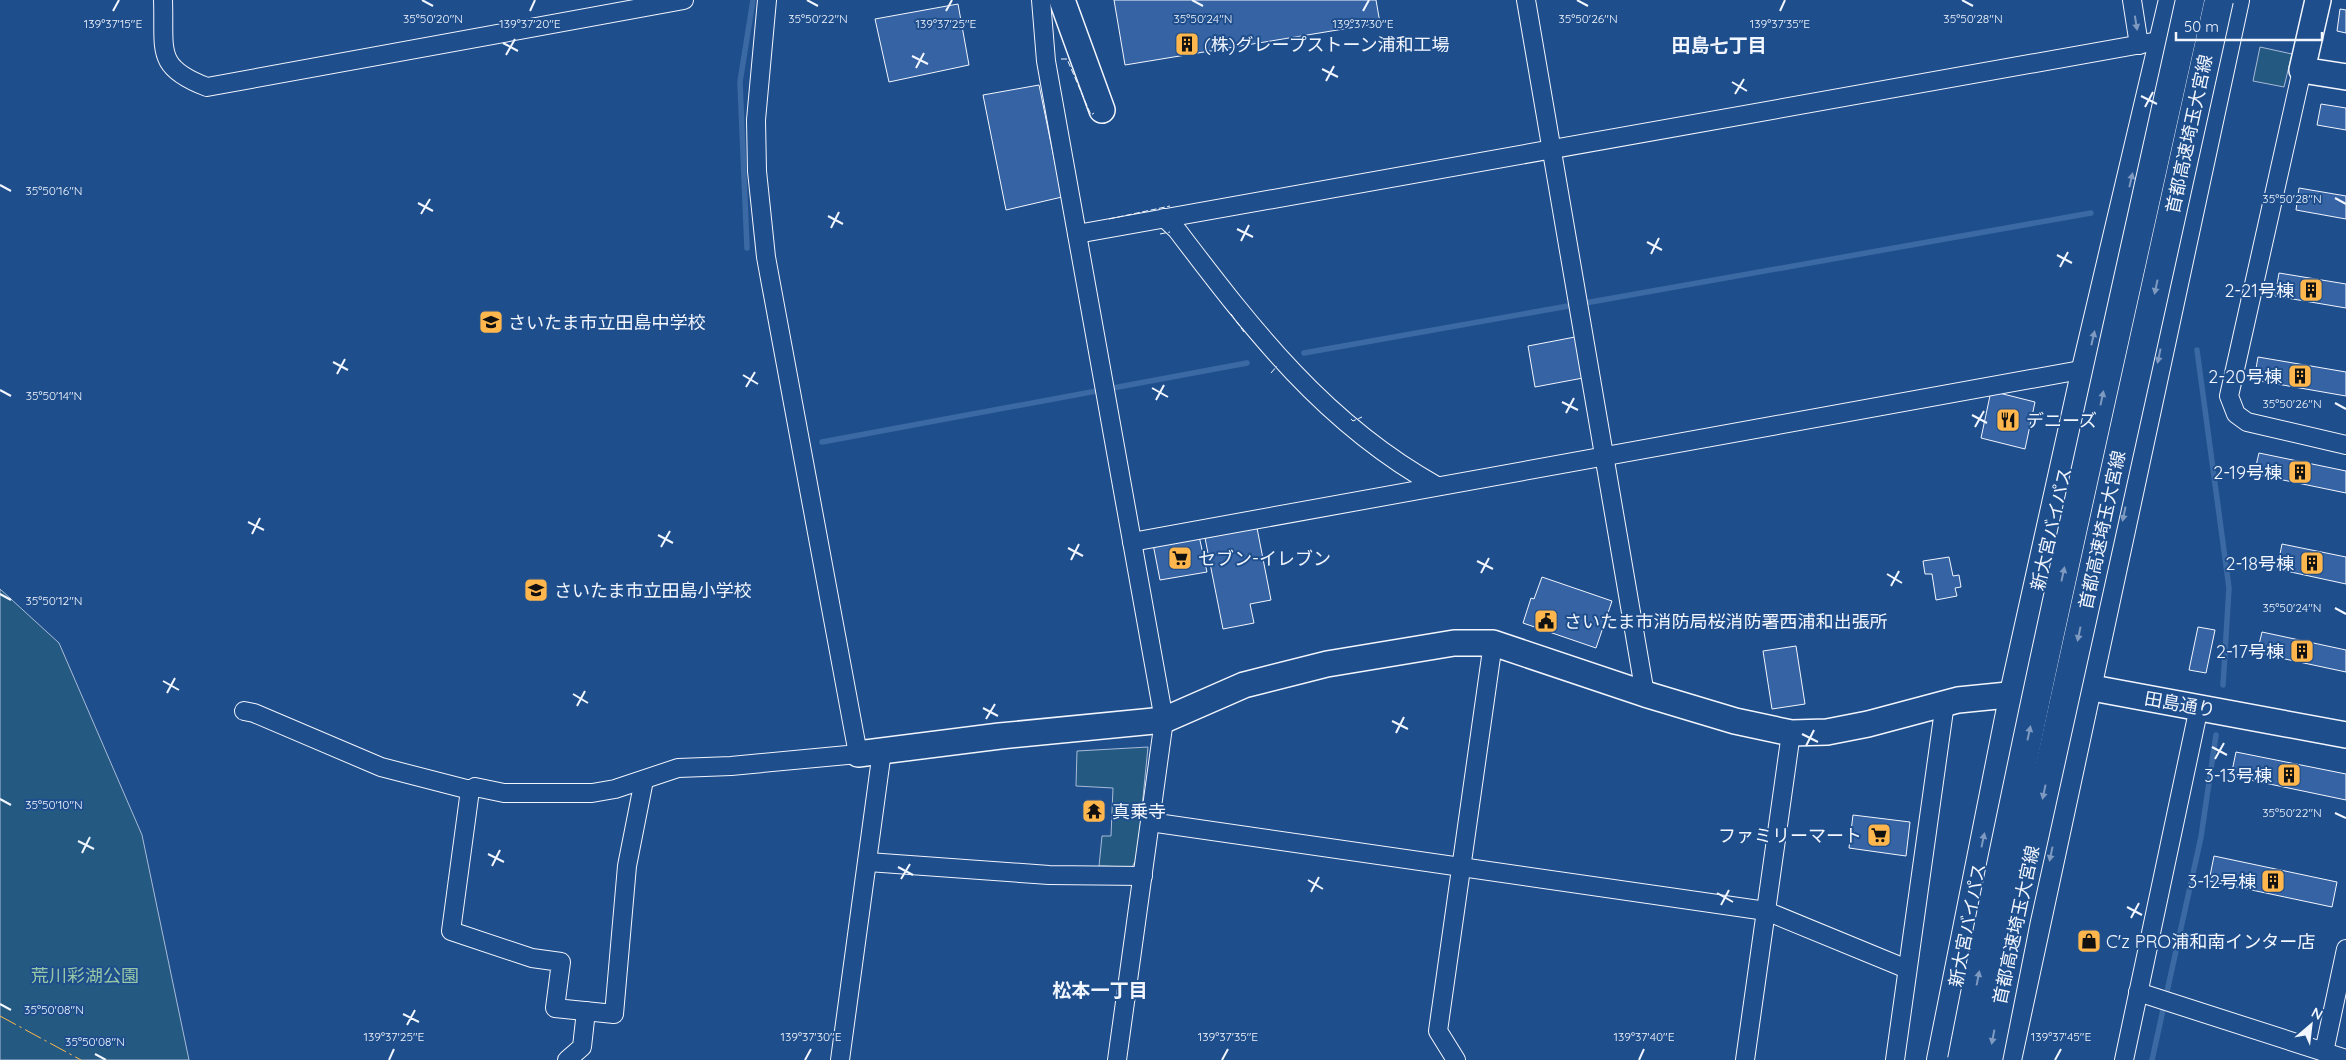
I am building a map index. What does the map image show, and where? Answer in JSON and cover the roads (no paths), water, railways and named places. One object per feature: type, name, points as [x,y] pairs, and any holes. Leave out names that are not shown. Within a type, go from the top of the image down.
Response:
[{"type":"highway","name":"新大宮バイパス","points":[[1941,1060],[1977,871],[2014,693],[2086,369],[2152,43],[2173,0]]},
{"type":"highway","name":"首都高速埼玉大宮線","points":[[1962,1060],[1991,911],[2072,533],[2190,0]]},
{"type":"highway","name":"首都高速埼玉大宮線","points":[[1988,1060],[2016,919],[2219,0]]},
{"type":"highway","points":[[2007,1060],[2235,0]]},
{"type":"street","points":[[163,0],[166,56],[173,70],[186,79],[207,87],[684,0]]},
{"type":"street","points":[[767,0],[756,120],[757,172],[766,257],[870,752],[868,862],[840,1060]]},
{"type":"street","points":[[1041,0],[1046,61],[1164,720],[1117,1060]]},
{"type":"street","points":[[1062,0],[1102,110]]},
{"type":"street","points":[[1526,0],[1645,694]]},
{"type":"street","points":[[1077,234],[2152,43],[2132,0]]},
{"type":"street","points":[[2318,0],[2229,396],[2236,414],[2247,422],[2346,445]]},
{"type":"street","points":[[2302,70],[2346,77]]},
{"type":"street","points":[[1164,218],[1177,230],[1252,327],[1293,373],[1343,422],[1369,443],[1401,466],[1437,486]]},
{"type":"street","points":[[1132,542],[2086,369]]},
{"type":"street","name":"田島通り","points":[[870,752],[1000,736],[1164,720],[1244,685],[1327,664],[1387,652],[1454,643],[1493,643],[1645,694],[1734,721],[1791,733],[1827,732],[1868,724],[1945,703],[2014,693],[2087,687],[2346,735]]},
{"type":"street","points":[[1456,1060],[1438,1031],[1493,643]]},
{"type":"street","points":[[1895,1060],[1906,969],[1945,703]]},
{"type":"street","points":[[2124,1060],[2199,707]]},
{"type":"street","points":[[244,711],[254,713],[381,767],[470,790],[475,787],[504,793],[592,793],[644,780],[678,768],[731,766],[870,752]]},
{"type":"street","points":[[1745,1060],[1791,733]]},
{"type":"street","points":[[470,790],[451,931],[532,958],[561,962],[556,1008],[614,1014],[627,866],[644,780]]},
{"type":"street","points":[[1150,822],[1766,911],[1906,969]]},
{"type":"street","points":[[868,862],[1049,875],[1142,876]]},
{"type":"street","points":[[2324,1052],[2346,949]]},
{"type":"street","points":[[2138,992],[2346,1059]]},
{"type":"street","points":[[567,1060],[582,1047],[586,1011]]},
{"type":"waterway","points":[[747,248],[740,82],[753,0]]},
{"type":"waterway","points":[[1304,353],[2091,213]]},
{"type":"waterway","points":[[2197,350],[2229,588],[2223,685]]},
{"type":"waterway","points":[[822,442],[1247,363]]},
{"type":"waterway","points":[[2152,1060],[2201,837],[2216,735]]},
{"type":"place","name":"(株)グレープストーン浦和工場","points":[[1187,44]]},
{"type":"place","name":"2-21号棟","points":[[2311,290]]},
{"type":"place","name":"さいたま市立田島中学校","points":[[491,322]]},
{"type":"place","name":"2-20号棟","points":[[2300,376]]},
{"type":"place","name":"デニーズ","points":[[2008,420]]},
{"type":"place","name":"2-19号棟","points":[[2300,472]]},
{"type":"place","name":"セブン-イレブン","points":[[1180,558]]},
{"type":"place","name":"2-18号棟","points":[[2312,563]]},
{"type":"place","name":"さいたま市立田島小学校","points":[[536,590]]},
{"type":"place","name":"さいたま市消防局桜消防署西浦和出張所","points":[[1546,621]]},
{"type":"place","name":"2-17号棟","points":[[2302,651]]},
{"type":"place","name":"3-13号棟","points":[[2289,775]]},
{"type":"place","name":"真乗寺","points":[[1094,811]]},
{"type":"place","name":"ファミリーマート","points":[[1879,835]]},
{"type":"place","name":"3-12号棟","points":[[2273,881]]},
{"type":"place","name":"C'z PRO浦和南インター店","points":[[2089,941]]},
{"type":"district","name":"田島七丁目","points":[[1719,45]]},
{"type":"district","name":"松本一丁目","points":[[1100,990]]},
{"type":"park label","name":"荒川彩湖公園","points":[[85,975]]}]
